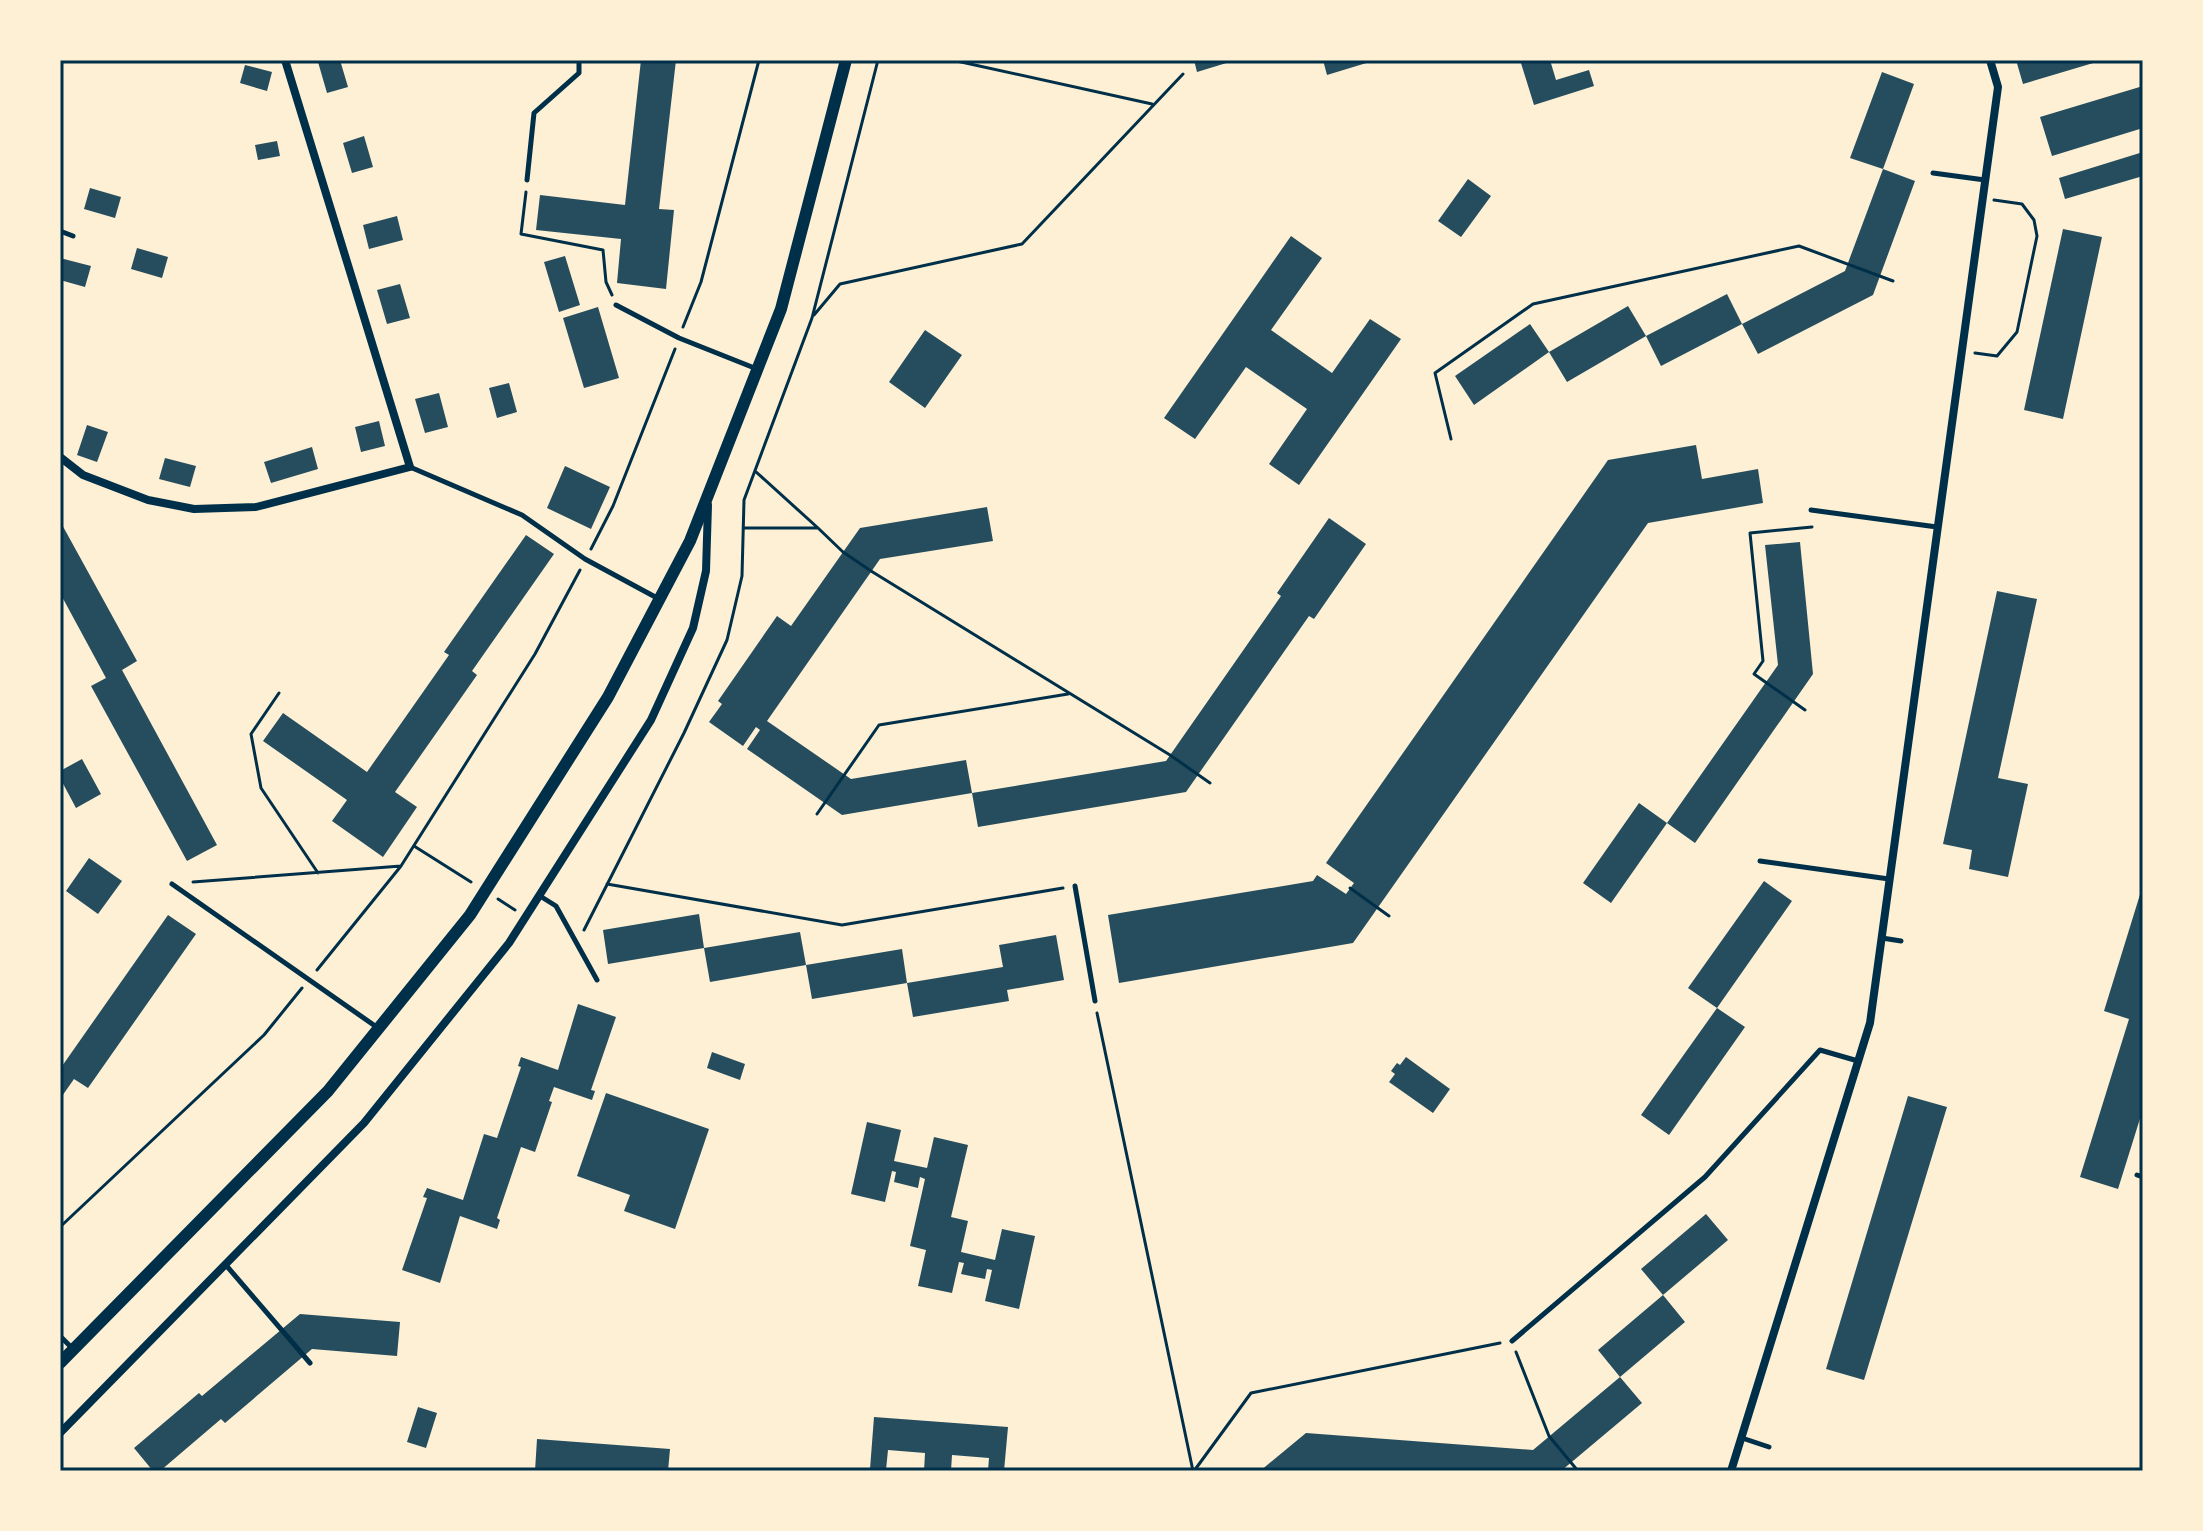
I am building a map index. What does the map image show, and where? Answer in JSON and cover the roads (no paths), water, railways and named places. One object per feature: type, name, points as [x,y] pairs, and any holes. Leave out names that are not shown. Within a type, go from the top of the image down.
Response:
[{"type":"street","points":[[60,457],[83,475],[148,500],[194,509],[256,507],[410,467],[285,60]]},
{"type":"street","points":[[60,1363],[328,1091],[470,915],[608,697],[690,541],[781,309],[846,60]]},
{"type":"street","points":[[1731,1471],[1870,1023],[1998,87],[1990,60]]},
{"type":"street","points":[[60,1433],[364,1123],[509,943],[651,720],[693,628],[706,571],[708,495]]},
{"type":"lane","points":[[527,180],[534,113],[579,73],[579,60]]},
{"type":"lane","points":[[1933,173],[1985,180]]},
{"type":"lane","points":[[60,231],[73,236]]},
{"type":"lane","points":[[616,305],[679,338],[758,369]]},
{"type":"lane","points":[[410,467],[522,515],[585,559],[659,600]]},
{"type":"lane","points":[[1811,510],[1937,527]]},
{"type":"lane","points":[[1760,861],[1889,879]]},
{"type":"lane","points":[[172,884],[378,1028]]},
{"type":"lane","points":[[1075,886],[1095,1001]]},
{"type":"lane","points":[[540,896],[556,906],[597,980]]},
{"type":"lane","points":[[1881,938],[1901,941]]},
{"type":"lane","points":[[1512,1341],[1705,1177],[1820,1050],[1858,1061]]},
{"type":"lane","points":[[225,1264],[310,1363]]},
{"type":"lane","points":[[60,1336],[74,1349]]},
{"type":"lane","points":[[1742,1438],[1769,1447]]}]
